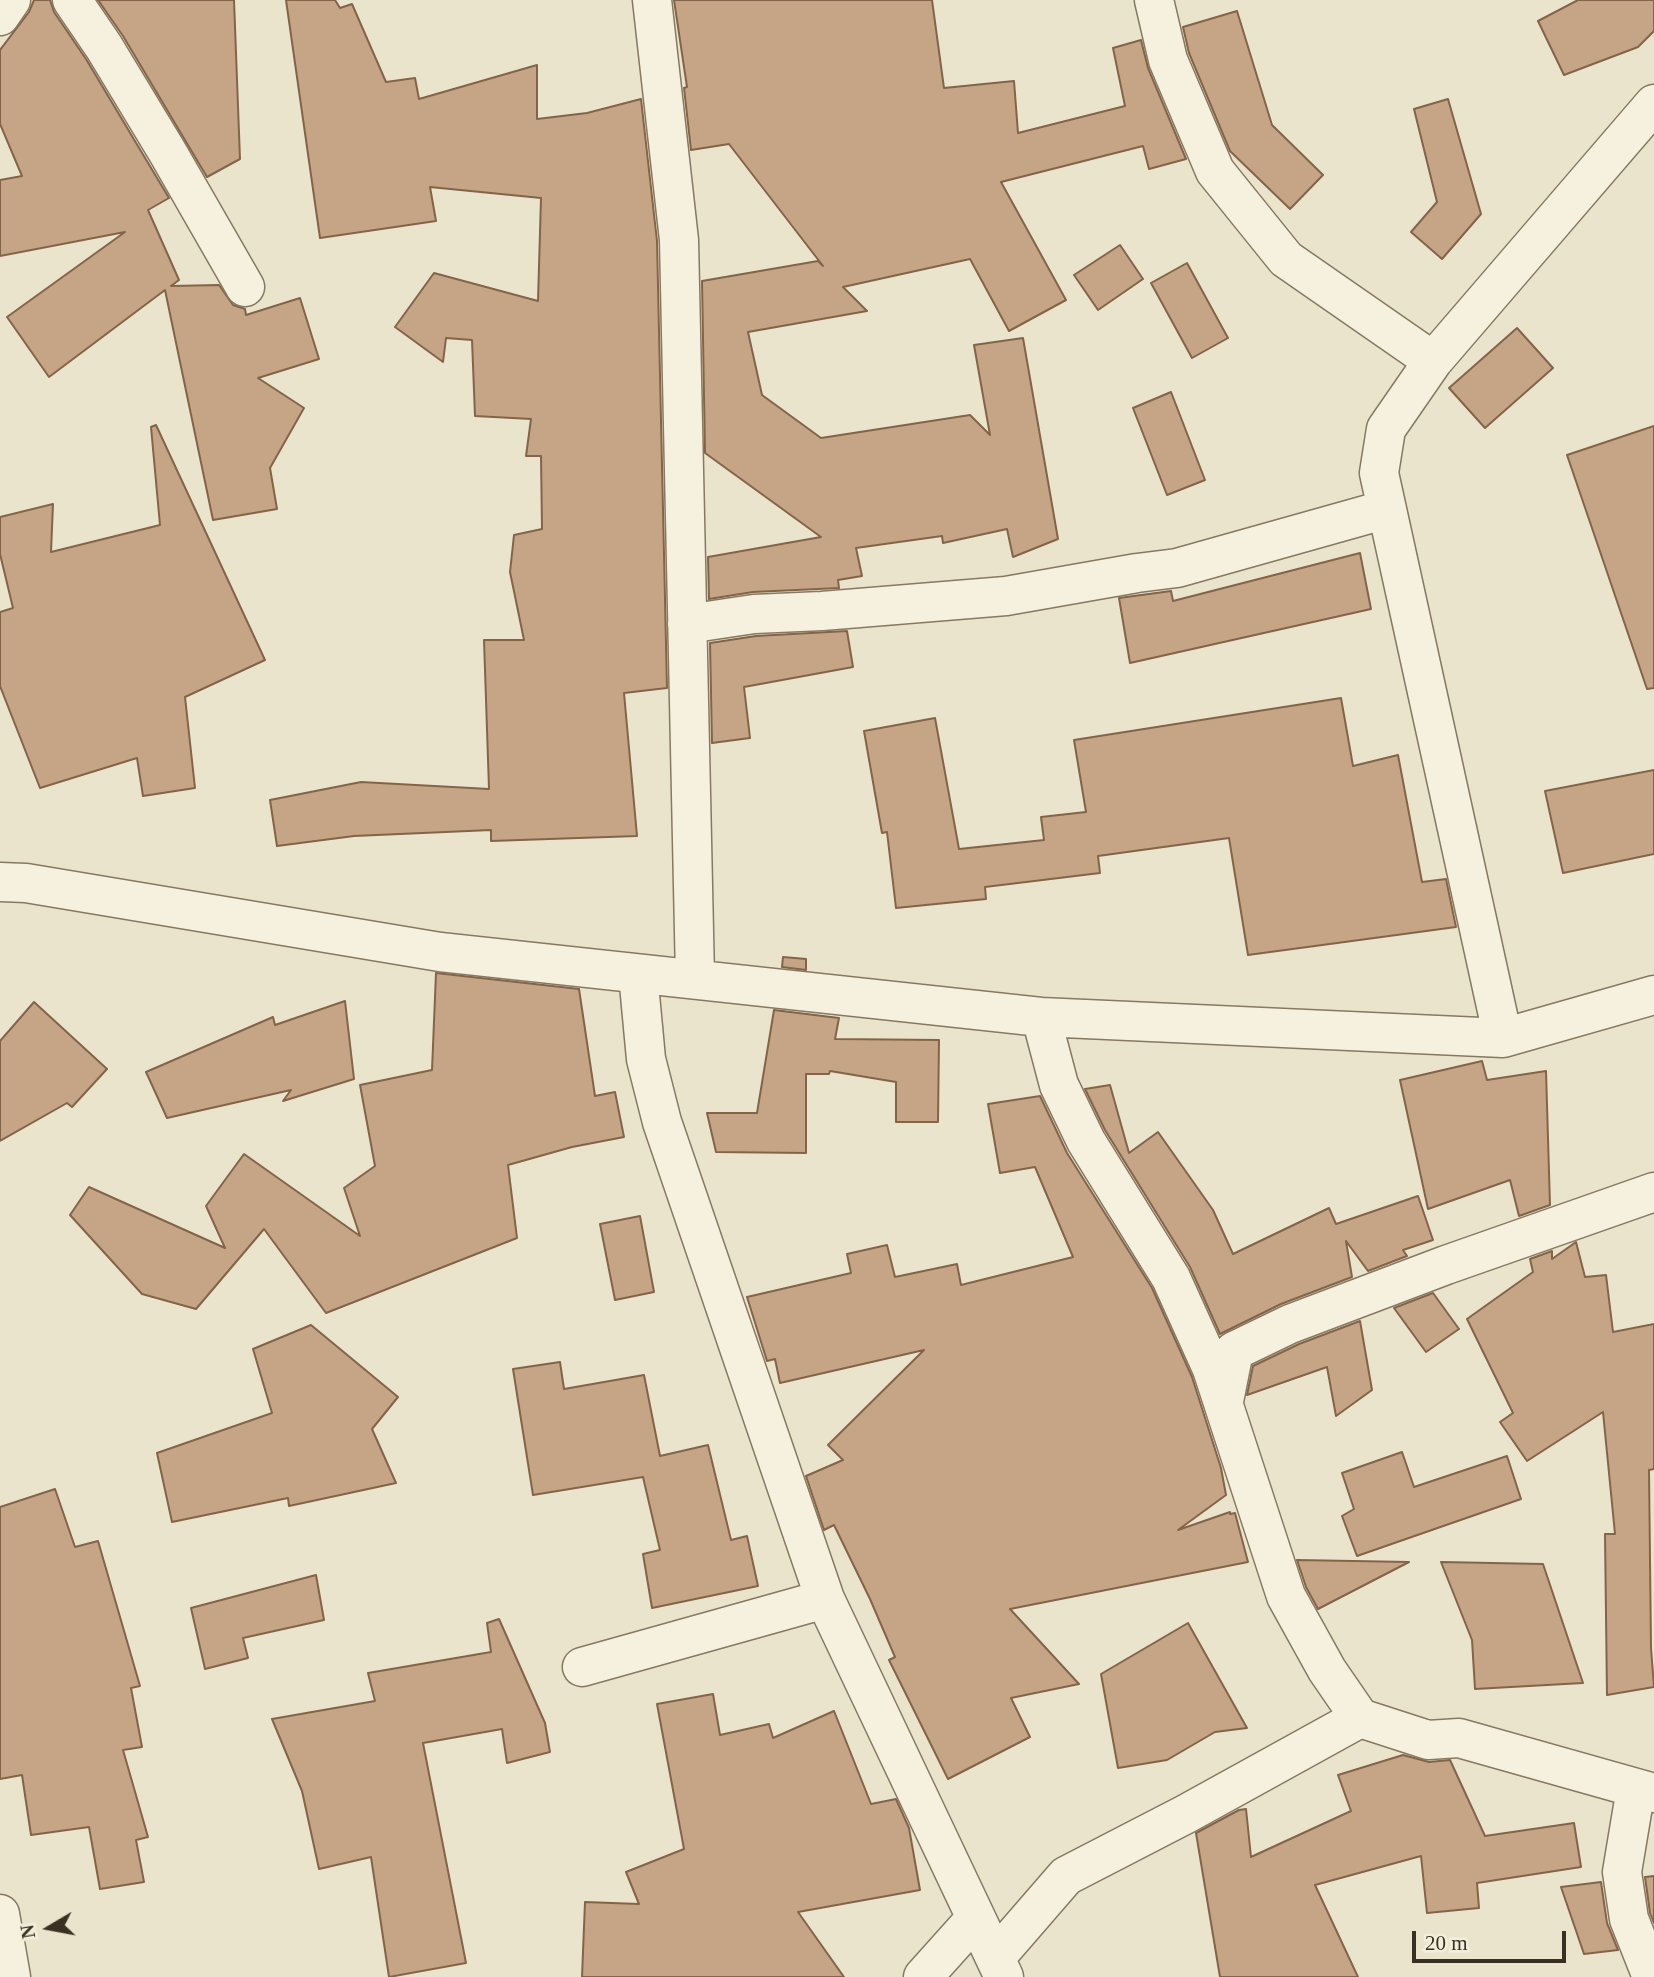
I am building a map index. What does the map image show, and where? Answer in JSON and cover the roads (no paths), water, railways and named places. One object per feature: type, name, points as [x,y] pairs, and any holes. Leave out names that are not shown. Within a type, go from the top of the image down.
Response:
[{"type":"street","points":[[0,16],[11,0]]},
{"type":"street","points":[[72,0],[161,141],[245,287]]},
{"type":"street","points":[[652,0],[679,240],[695,978]]},
{"type":"street","points":[[1154,0],[1168,60],[1215,171],[1286,259],[1433,361]]},
{"type":"street","points":[[1503,1038],[1379,473],[1386,429],[1433,361],[1654,104]]},
{"type":"street","points":[[687,624],[754,614],[1006,596],[1177,568],[1387,509]]},
{"type":"street","points":[[0,912],[13,882],[440,952],[1041,1017],[1503,1038],[1654,995]]},
{"type":"street","points":[[638,974],[646,1059],[662,1122],[825,1599],[999,1968],[1066,1876],[1186,1814],[1360,1718]]},
{"type":"street","points":[[1041,1017],[1059,1085],[1086,1141],[1171,1278],[1212,1369],[1286,1596],[1327,1670],[1360,1718],[1428,1740],[1459,1738],[1645,1791],[1622,1872],[1629,1919],[1652,1977]]},
{"type":"street","points":[[1224,1403],[1234,1351],[1290,1324],[1446,1265],[1654,1192]]},
{"type":"street","points":[[582,1667],[825,1599]]},
{"type":"street","points":[[0,1914],[11,1977]]},
{"type":"street","points":[[923,1977],[975,1919]]}]
